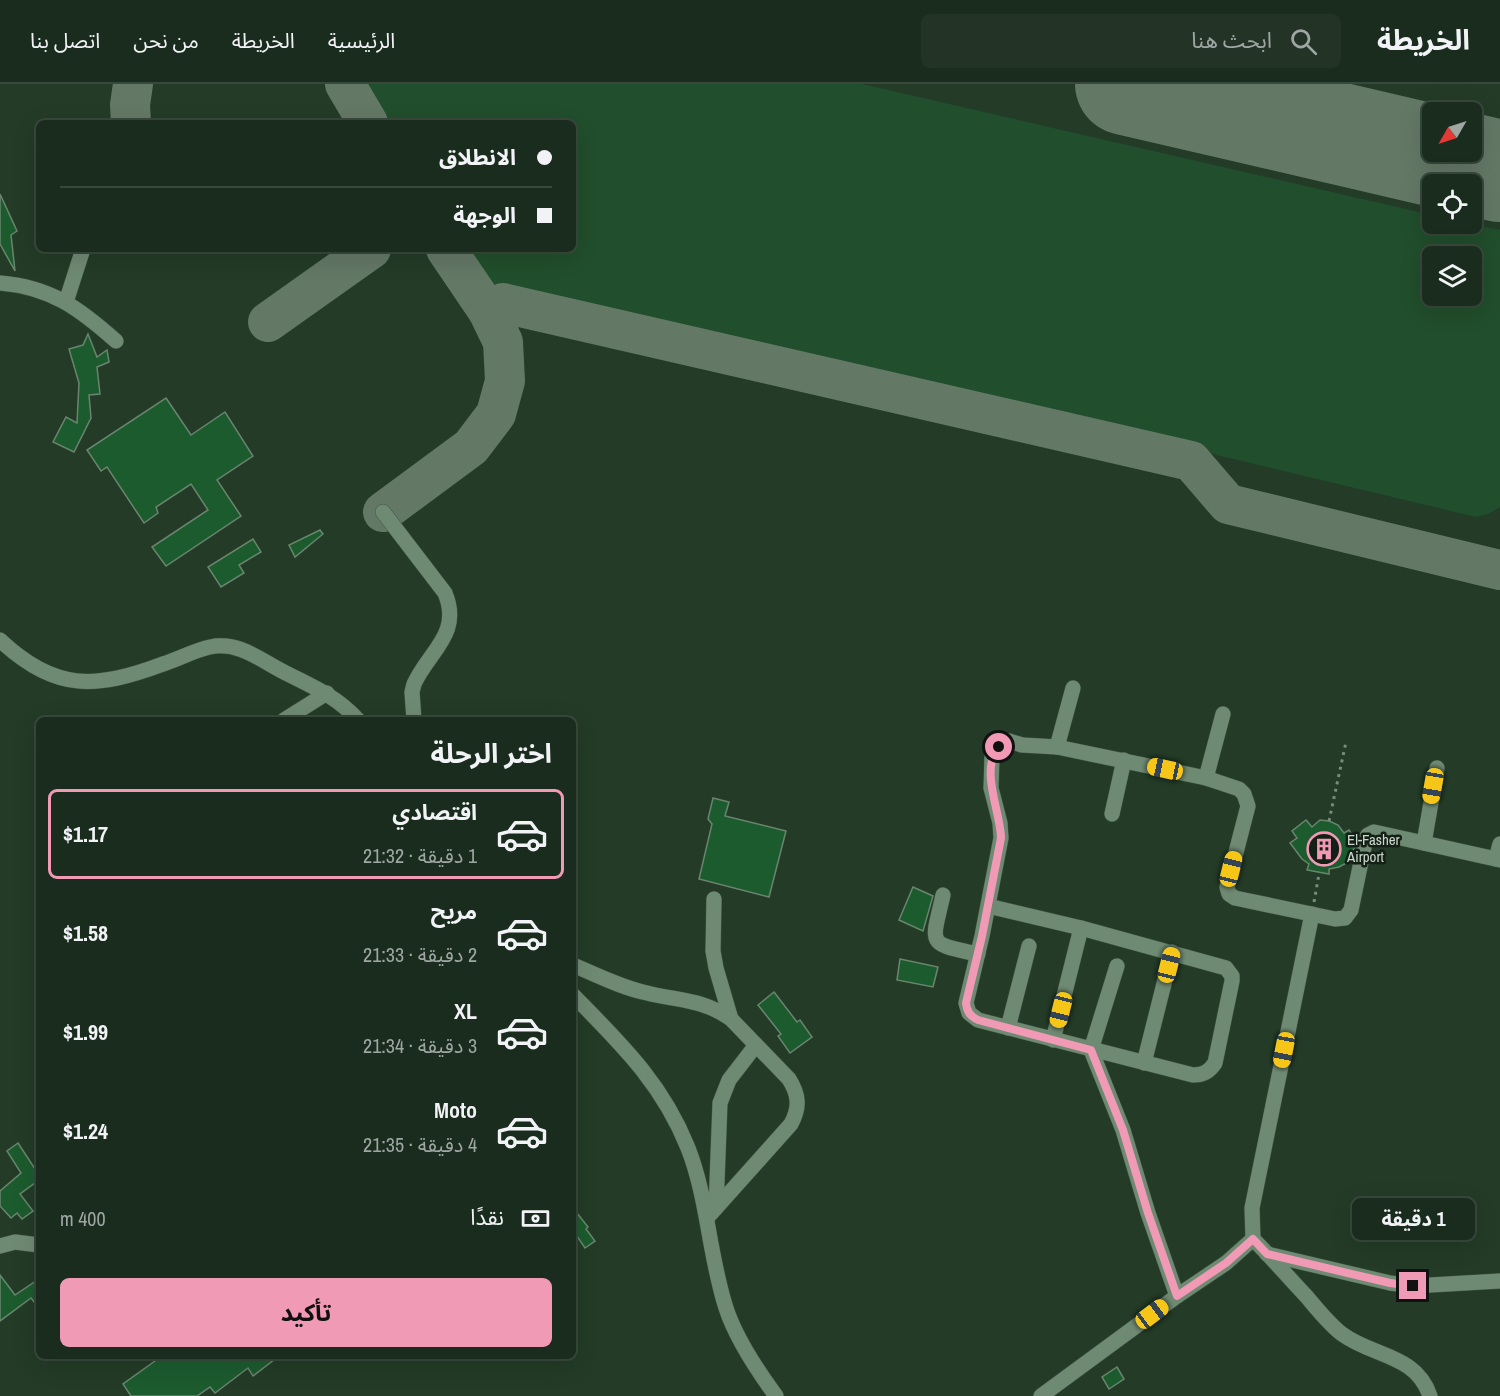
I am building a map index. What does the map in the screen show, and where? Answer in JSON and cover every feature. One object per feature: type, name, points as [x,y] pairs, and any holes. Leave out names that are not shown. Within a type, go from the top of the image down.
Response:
[{"type":"street","points":[[66,302],[82,252]]},
{"type":"street","points":[[0,283],[30,287],[66,302],[85,314],[116,341]]},
{"type":"street","points":[[383,512],[445,593],[449,604],[449,627],[414,684],[412,692],[414,717]]},
{"type":"street","points":[[0,640],[20,659],[45,673],[73,681],[102,682],[131,676],[210,647],[236,647],[248,651],[327,693],[345,705],[355,717]]},
{"type":"street","points":[[1057,747],[1073,688]]},
{"type":"street","points":[[289,717],[327,693]]},
{"type":"street","points":[[1206,778],[1223,714]]},
{"type":"street","points":[[988,906],[1081,928],[1221,966],[1232,976],[1232,981],[1215,1063],[1206,1073],[1193,1075],[978,1020],[969,1013],[966,1003],[1001,838],[1000,823],[991,788],[995,751],[1009,741],[1057,747],[1206,778],[1239,789],[1247,800],[1248,806],[1227,886],[1229,894],[1235,898],[1340,920],[1349,915],[1368,835],[1378,833],[1424,843],[1499,854]]},
{"type":"street","points":[[1112,814],[1124,760]]},
{"type":"street","points":[[1424,843],[1437,768]]},
{"type":"street","points":[[943,894],[935,932],[937,942],[945,947],[978,954]]},
{"type":"street","points":[[714,899],[713,951],[731,1018]]},
{"type":"street","points":[[1312,914],[1252,1208],[1253,1239],[1342,1334],[1360,1345],[1398,1359],[1416,1372],[1430,1396]]},
{"type":"street","points":[[1053,1040],[1081,928]]},
{"type":"street","points":[[1008,1028],[1029,946]]},
{"type":"street","points":[[1144,1063],[1172,952]]},
{"type":"street","points":[[576,966],[647,993],[707,1005],[731,1018],[789,1079],[795,1089],[798,1101],[797,1113],[791,1124],[712,1213]]},
{"type":"street","points":[[1117,966],[1091,1050],[1123,1130],[1148,1213],[1177,1296]]},
{"type":"street","points":[[576,998],[633,1057],[659,1092],[676,1120],[712,1213]]},
{"type":"street","points":[[756,1046],[729,1080],[720,1103],[712,1213],[726,1310],[746,1349],[776,1396]]},
{"type":"street","points":[[1041,1396],[1177,1296],[1226,1263],[1253,1239]]},
{"type":"street","points":[[0,1246],[15,1242],[36,1245]]},
{"type":"street","points":[[1267,1254],[1390,1283],[1413,1286],[1500,1281]]},
{"type":"path","points":[[1329,821],[1346,742]]},
{"type":"path","points":[[1312,914],[1319,874]]},
{"type":"green space","points":[[362,84],[862,84],[1422,213],[1422,234],[1482,234],[1482,226],[1500,230],[1500,507],[1488,514],[1476,517],[1200,451],[1196,454],[713,340],[581,312],[504,286],[491,284],[485,280],[468,252],[576,252],[576,120],[385,120]]},
{"type":"building","points":[[0,194],[17,231],[11,235],[15,271],[0,244]]},
{"type":"building","points":[[88,334],[97,357],[107,350],[109,362],[97,367],[100,394],[89,395],[91,418],[74,452],[53,442],[66,417],[77,423],[79,383],[69,349],[83,345]]},
{"type":"building","points":[[166,398],[191,435],[225,412],[253,456],[217,480],[241,516],[166,566],[152,547],[208,510],[191,484],[156,507],[158,513],[144,523],[107,467],[101,471],[87,450]]},
{"type":"building","points":[[320,530],[323,534],[295,557],[289,545]]},
{"type":"building","points":[[253,539],[261,552],[239,565],[244,573],[221,587],[208,567]]},
{"type":"building","points":[[713,798],[729,802],[725,816],[786,831],[769,897],[699,879],[712,824],[708,819]]},
{"type":"building","name":"El-Fasher Airport","points":[[1306,820],[1312,827],[1320,820],[1338,825],[1344,833],[1349,830],[1356,840],[1354,849],[1350,852],[1352,860],[1329,869],[1329,874],[1307,870],[1309,864],[1302,859],[1290,843],[1297,838],[1292,831]]},
{"type":"building","points":[[913,887],[933,896],[923,931],[899,920]]},
{"type":"building","points":[[900,959],[938,967],[933,987],[897,980]]},
{"type":"building","points":[[774,992],[812,1037],[790,1053],[778,1036],[781,1034],[758,1005]]},
{"type":"building","points":[[18,1143],[36,1170],[36,1182],[20,1194],[33,1211],[22,1219],[17,1213],[11,1218],[0,1206],[0,1191],[21,1173],[7,1151]]},
{"type":"building","points":[[576,1212],[595,1241],[585,1248],[577,1236]]},
{"type":"building","points":[[0,1275],[15,1295],[36,1281],[36,1304],[31,1298],[0,1321]]},
{"type":"building","points":[[158,1359],[275,1359],[253,1376],[248,1368],[215,1393],[210,1387],[197,1396],[131,1396],[123,1384]]},
{"type":"building","points":[[1117,1367],[1124,1379],[1109,1389],[1102,1377]]},
{"type":"taxiway","points":[[131,120],[133,84]]},
{"type":"taxiway","points":[[345,84],[366,120]]},
{"type":"taxiway","points":[[268,322],[367,252]]},
{"type":"taxiway","points":[[448,252],[488,311]]},
{"type":"taxiway","points":[[383,512],[471,447],[496,414],[505,381],[503,342],[488,311],[503,303],[1191,461],[1228,504],[1500,570]]},
{"type":"runway","points":[[1126,84],[1500,171]]},
{"type":"place","name":"El-Fasher Airport","points":[[1324,849]]},
{"type":"route","points":[[999,747],[993,757],[991,788],[1000,823],[1001,838],[966,1008],[978,1020],[1091,1050],[1123,1130],[1148,1213],[1177,1296],[1226,1263],[1253,1239],[1267,1254],[1390,1283],[1413,1286]]}]
